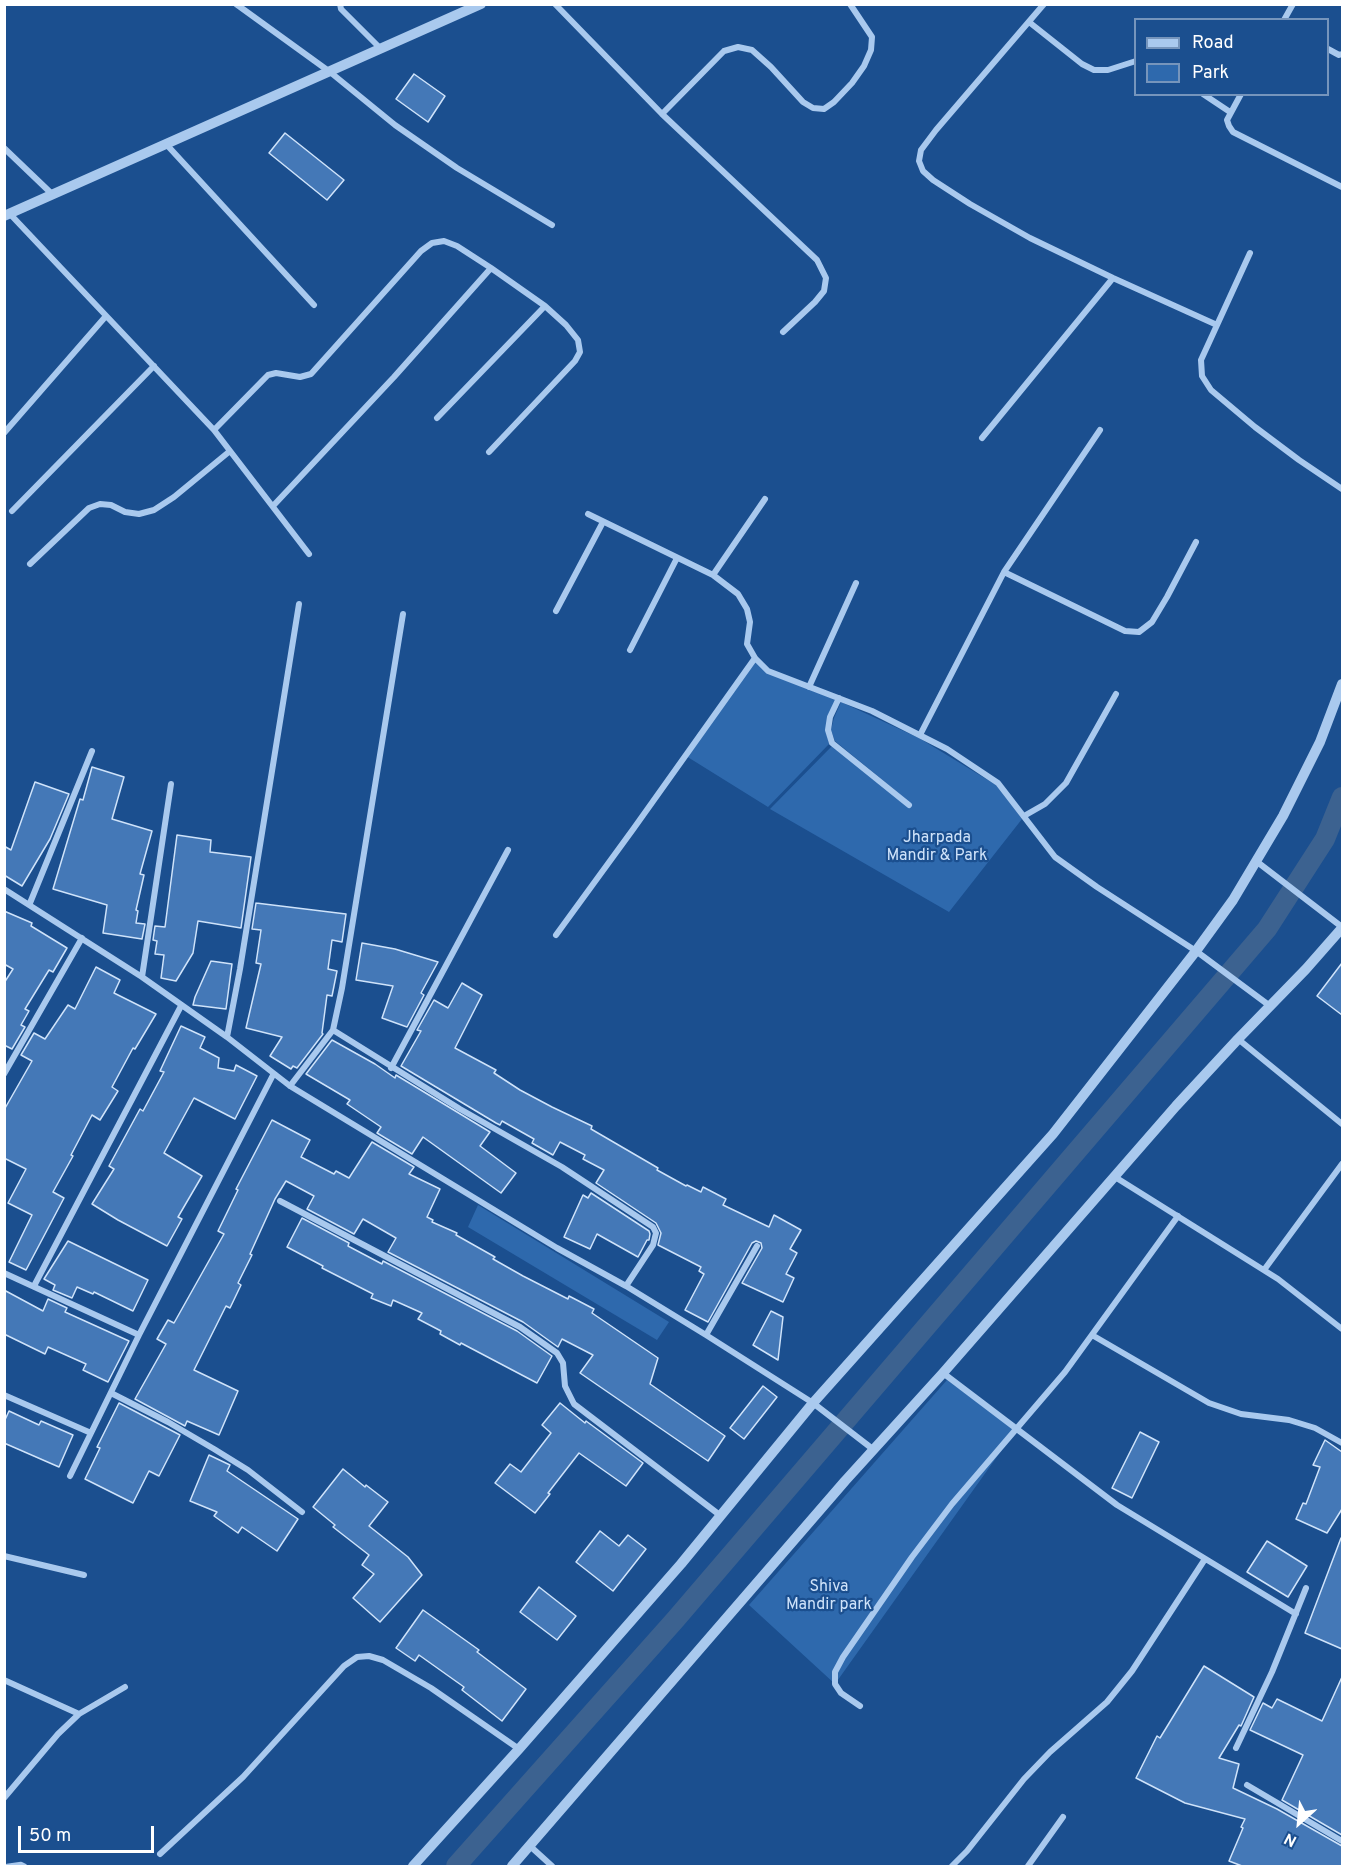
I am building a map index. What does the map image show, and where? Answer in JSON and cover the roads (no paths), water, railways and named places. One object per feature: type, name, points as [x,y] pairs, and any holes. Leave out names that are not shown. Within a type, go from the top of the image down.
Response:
[{"type":"street","points":[[236,4],[457,168],[552,225]]},
{"type":"street","points":[[340,4],[341,9],[381,49]]},
{"type":"street","points":[[309,554],[214,430],[7,215],[481,4]]},
{"type":"street","points":[[555,4],[662,114],[817,260],[826,278],[824,291],[783,332]]},
{"type":"street","points":[[662,114],[724,51],[738,47],[752,50],[803,102],[813,108],[824,109],[834,102],[852,82],[864,66],[871,50],[872,37],[850,4]]},
{"type":"street","points":[[1044,4],[921,150],[919,161],[923,171],[970,204],[1030,238],[1217,325]]},
{"type":"street","points":[[1285,18],[1293,4]]},
{"type":"street","points":[[1029,22],[1082,64],[1094,70],[1108,70],[1134,62]]},
{"type":"street","points":[[1206,96],[1230,112]]},
{"type":"street","points":[[1240,96],[1227,120],[1233,132],[1342,188]]},
{"type":"street","points":[[166,144],[314,305]]},
{"type":"street","points":[[4,148],[52,194]]},
{"type":"street","points":[[214,430],[268,375],[276,373],[300,377],[311,374],[421,251],[432,243],[444,241],[457,246],[545,306],[566,325],[578,340],[580,352],[575,361],[489,452]]},
{"type":"street","points":[[1250,253],[1201,360],[1202,376],[1211,390],[1290,453],[1342,489]]},
{"type":"street","points":[[273,506],[394,377],[490,268]]},
{"type":"street","points":[[982,438],[1113,278]]},
{"type":"street","points":[[437,418],[545,306]]},
{"type":"street","points":[[4,432],[106,316]]},
{"type":"street","points":[[12,511],[154,366]]},
{"type":"street","points":[[920,735],[1004,572],[1100,430]]},
{"type":"street","points":[[30,564],[89,508],[100,504],[111,505],[125,512],[138,514],[154,510],[174,497],[230,451]]},
{"type":"street","points":[[713,575],[765,499]]},
{"type":"street","points":[[588,514],[713,575],[738,594],[747,609],[750,622],[747,644],[755,658],[768,671],[872,711],[947,749],[998,783],[1055,857],[1097,887],[1197,951],[1270,1006]]},
{"type":"street","points":[[556,611],[603,522]]},
{"type":"street","points":[[1004,572],[1125,631],[1139,632],[1152,622],[1196,542]]},
{"type":"street","points":[[630,650],[677,558]]},
{"type":"street","points":[[809,687],[856,583]]},
{"type":"street","points":[[227,1037],[299,604]]},
{"type":"street","points":[[290,1086],[333,1030],[344,978],[403,614]]},
{"type":"street","points":[[556,935],[755,658]]},
{"type":"street","points":[[413,1866],[681,1564],[814,1403],[1053,1134],[1197,951],[1233,900],[1283,816],[1320,742],[1342,684]]},
{"type":"street","points":[[1024,816],[1045,804],[1066,783],[1116,694]]},
{"type":"street","points":[[839,699],[830,717],[828,730],[832,742],[909,805]]},
{"type":"street","points":[[30,903],[92,751]]},
{"type":"street","points":[[142,977],[171,784]]},
{"type":"street","points":[[391,1068],[508,850]]},
{"type":"street","points":[[512,1866],[1176,1106],[1342,928],[1256,861]]},
{"type":"street","points":[[4,888],[142,977],[227,1037],[290,1086],[557,1248],[626,1286],[706,1335],[814,1403],[874,1449]]},
{"type":"street","points":[[4,1074],[82,938]]},
{"type":"street","points":[[34,1286],[181,1006]]},
{"type":"street","points":[[333,1030],[391,1068],[562,1167],[653,1227],[656,1233],[653,1245],[626,1286]]},
{"type":"street","points":[[1238,1039],[1342,1124]]},
{"type":"street","points":[[70,1476],[139,1335],[273,1075]]},
{"type":"street","points":[[1264,1270],[1342,1164]]},
{"type":"street","points":[[1115,1177],[1264,1270],[1342,1329]]},
{"type":"street","points":[[280,1201],[520,1327],[557,1353],[563,1364],[566,1386],[574,1404],[721,1516]]},
{"type":"street","points":[[860,1706],[841,1693],[835,1684],[836,1672],[843,1657],[912,1557],[952,1504],[1065,1372],[1178,1216]]},
{"type":"street","points":[[706,1335],[757,1246]]},
{"type":"street","points":[[4,1273],[139,1335]]},
{"type":"street","points":[[1092,1335],[1209,1403],[1240,1414],[1289,1420],[1316,1428],[1342,1443]]},
{"type":"street","points":[[943,1373],[1117,1505],[1296,1614]]},
{"type":"street","points":[[111,1393],[168,1422],[248,1470],[302,1512]]},
{"type":"street","points":[[4,1395],[91,1433]]},
{"type":"street","points":[[4,1556],[84,1575]]},
{"type":"street","points":[[952,1866],[967,1851],[1030,1772],[1107,1702],[1132,1671],[1205,1559]]},
{"type":"street","points":[[1236,1748],[1306,1588]]},
{"type":"street","points":[[160,1854],[243,1777],[344,1666],[357,1657],[369,1656],[383,1660],[431,1688],[519,1749]]},
{"type":"street","points":[[4,1680],[79,1714]]},
{"type":"street","points":[[4,1798],[58,1734],[79,1714],[125,1687]]},
{"type":"street","points":[[1248,1785],[1342,1841]]},
{"type":"street","points":[[1028,1866],[1063,1817]]},
{"type":"street","points":[[530,1846],[552,1866]]},
{"type":"lane","points":[[8,1866],[21,1864],[25,1866]]},
{"type":"waterway","points":[[456,1866],[675,1620],[1267,929],[1325,839],[1342,797]]},
{"type":"park label","name":"Jharpada Mandir & Park","points":[[937,848]]},
{"type":"park label","name":"Shiva Mandir park","points":[[829,1597]]}]
